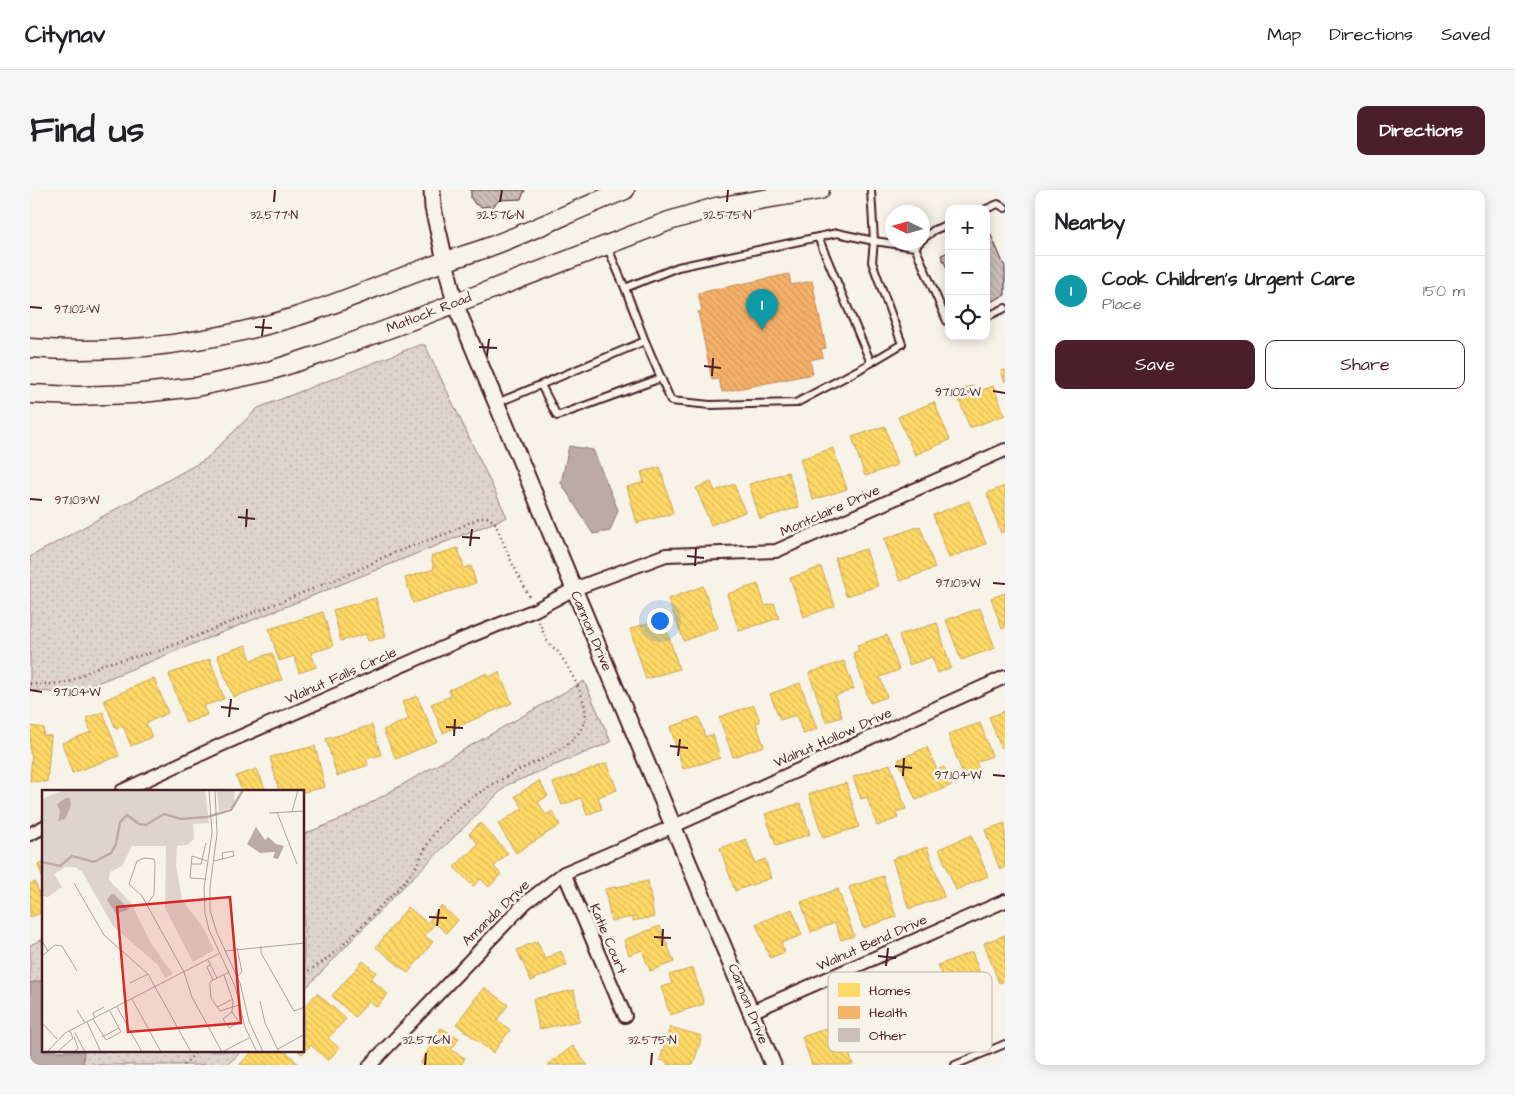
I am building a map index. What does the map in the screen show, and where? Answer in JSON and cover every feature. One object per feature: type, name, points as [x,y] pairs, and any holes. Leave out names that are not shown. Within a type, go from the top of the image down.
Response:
[{"type":"main road","points":[[30,348],[120,350],[186,342],[240,332],[299,316],[487,247],[626,190]]},
{"type":"main road","name":"Matlock Road","points":[[30,394],[77,396],[133,394],[196,386],[266,372],[321,354],[455,304],[669,221],[716,207],[820,190]]},
{"type":"street","name":"Cannon Drive","points":[[432,190],[433,208],[455,304],[773,1065]]},
{"type":"street","name":"Montclaire Drive","points":[[574,589],[666,555],[776,551],[1005,450]]},
{"type":"street","name":"Walnut Falls Circle","points":[[124,790],[221,745],[449,645],[535,610],[574,589]]},
{"type":"street","name":"Walnut Hollow Drive","points":[[674,826],[1005,677]]},
{"type":"street","name":"Amanda Drive","points":[[370,1065],[525,903],[564,873],[674,826]]},
{"type":"street","points":[[30,833],[42,829]]},
{"type":"street","name":"Katie Court","points":[[564,873],[625,1016]]},
{"type":"street","name":"Walnut Bend Drive","points":[[843,972],[1005,901]]},
{"type":"street","name":"Walnut Bend Drive","points":[[751,1012],[828,978]]},
{"type":"lane","points":[[607,245],[671,402],[710,404],[796,403],[871,363],[902,344],[872,262],[874,241],[871,190]]},
{"type":"lane","points":[[990,207],[998,204],[1005,208]]},
{"type":"lane","points":[[930,233],[945,226]]},
{"type":"lane","points":[[625,288],[678,267],[836,233],[885,241]]},
{"type":"lane","points":[[818,237],[871,363]]},
{"type":"lane","points":[[922,250],[945,315]]},
{"type":"lane","points":[[990,315],[1005,308]]},
{"type":"lane","points":[[497,403],[645,341]]},
{"type":"lane","points":[[541,385],[557,416],[661,378]]},
{"type":"lane","points":[[992,1049],[1005,1044]]},
{"type":"lane","points":[[955,1065],[986,1052]]},
{"type":"path","points":[[30,684],[69,682],[104,664],[159,651],[354,572],[388,555],[406,550],[448,533],[481,517],[488,517],[495,523],[511,561],[528,591],[548,642],[558,653],[581,694],[586,709],[585,721],[579,732],[567,744],[536,763],[512,773],[477,794],[453,812],[426,843],[420,859],[408,876],[332,957],[305,972]]},
{"type":"path","points":[[184,1065],[196,1052]]},
{"type":"shaded area","points":[[419,345],[425,345],[507,517],[70,694],[30,690],[30,557],[206,459],[258,408]]},
{"type":"shaded area","points":[[569,446],[593,450],[618,510],[610,531],[593,534],[561,483]]},
{"type":"shaded area","points":[[584,681],[611,742],[507,785],[396,894],[305,989],[305,834],[344,818]]},
{"type":"shaded area","points":[[42,940],[42,1052],[241,1052],[227,1065],[30,1065],[30,945]]},
{"type":"shaded area","points":[[42,980],[42,1052],[84,1052],[83,1065],[30,1065],[30,983]]},
{"type":"building: Homes","points":[[1005,370],[1005,382],[1001,371]]},
{"type":"building: Homes","points":[[972,386],[975,393],[993,386],[1005,415],[970,428],[956,392]]},
{"type":"building: Homes","points":[[934,402],[950,440],[915,455],[898,417]]},
{"type":"building: Homes","points":[[885,426],[897,465],[865,476],[852,437]]},
{"type":"building: Homes","points":[[833,448],[847,489],[813,500],[800,459]]},
{"type":"building: Homes","points":[[660,467],[673,513],[637,523],[627,487],[644,482],[641,472]]},
{"type":"building: Homes","points":[[788,472],[799,507],[760,519],[749,484]]},
{"type":"building: Homes","points":[[711,482],[715,491],[734,484],[745,512],[711,525],[696,488]]},
{"type":"building: Homes","points":[[1005,486],[1005,531],[1001,533],[987,493]]},
{"type":"building: Homes","points":[[969,501],[986,544],[949,558],[933,515]]},
{"type":"building: Homes","points":[[920,526],[935,568],[900,581],[884,539]]},
{"type":"building: Homes","points":[[458,548],[464,568],[471,566],[476,583],[413,603],[405,578],[434,569],[431,556]]},
{"type":"building: Homes","points":[[866,549],[878,586],[846,596],[835,558]]},
{"type":"building: Homes","points":[[821,567],[835,606],[804,617],[790,578]]},
{"type":"building: Homes","points":[[758,584],[765,606],[774,603],[779,618],[739,631],[727,594]]},
{"type":"building: Homes","points":[[703,586],[718,628],[684,641],[668,599]]},
{"type":"building: Homes","points":[[1005,593],[1005,628],[1002,629],[991,598]]},
{"type":"building: Homes","points":[[376,598],[386,637],[368,641],[366,634],[341,641],[333,610]]},
{"type":"building: Homes","points":[[980,608],[995,648],[961,660],[946,620]]},
{"type":"building: Homes","points":[[323,612],[333,646],[311,653],[316,667],[299,673],[294,656],[279,661],[269,629]]},
{"type":"building: Homes","points":[[663,618],[679,669],[646,679],[630,629]]},
{"type":"building: Homes","points":[[937,623],[951,668],[938,673],[932,657],[909,665],[899,635]]},
{"type":"building: Homes","points":[[887,635],[899,670],[880,677],[887,697],[870,703],[853,653],[859,650],[857,645]]},
{"type":"building: Homes","points":[[246,645],[251,660],[272,653],[282,680],[233,697],[217,655]]},
{"type":"building: Homes","points":[[210,659],[224,699],[203,706],[207,715],[186,723],[169,674]]},
{"type":"building: Homes","points":[[844,661],[854,689],[835,696],[842,717],[826,722],[809,673]]},
{"type":"building: Homes","points":[[499,672],[512,703],[443,733],[431,704],[451,696],[449,690],[487,673],[489,677]]},
{"type":"building: Homes","points":[[154,678],[168,713],[146,723],[152,737],[131,746],[123,726],[116,729],[104,700]]},
{"type":"building: Homes","points":[[800,683],[817,729],[803,734],[796,715],[780,720],[770,694]]},
{"type":"building: Homes","points":[[417,696],[437,741],[396,759],[383,730],[409,719],[402,702]]},
{"type":"building: Homes","points":[[754,705],[760,722],[756,723],[764,746],[733,757],[719,717]]},
{"type":"building: Homes","points":[[1005,711],[1005,746],[1001,748],[989,717]]},
{"type":"building: Homes","points":[[103,712],[119,756],[72,773],[62,743],[91,732],[86,718]]},
{"type":"building: Homes","points":[[699,717],[705,737],[713,734],[720,758],[683,769],[670,727]]},
{"type":"building: Homes","points":[[980,723],[992,756],[976,762],[979,769],[963,775],[948,734]]},
{"type":"building: Homes","points":[[372,725],[381,755],[366,759],[368,765],[337,776],[326,739]]},
{"type":"building: Homes","points":[[30,726],[44,728],[43,735],[51,736],[47,782],[30,781],[32,754],[30,754]]},
{"type":"building: Homes","points":[[315,746],[325,787],[305,792],[305,790],[279,790],[270,757]]},
{"type":"building: Homes","points":[[927,747],[937,770],[944,767],[952,785],[916,800],[898,760]]},
{"type":"building: Homes","points":[[607,763],[617,790],[598,797],[602,809],[587,815],[581,798],[562,805],[553,783]]},
{"type":"building: Homes","points":[[890,764],[906,809],[896,812],[898,818],[877,826],[867,797],[861,799],[853,777]]},
{"type":"building: Homes","points":[[257,769],[266,790],[242,790],[236,776]]},
{"type":"building: Homes","points":[[539,781],[548,796],[538,802],[546,815],[552,811],[560,825],[516,853],[498,824],[523,808],[515,796]]},
{"type":"building: Homes","points":[[846,783],[859,827],[823,838],[809,794]]},
{"type":"building: Homes","points":[[800,803],[810,834],[776,846],[765,814]]},
{"type":"building: Homes","points":[[480,823],[508,853],[494,867],[501,874],[489,887],[481,879],[473,886],[454,867],[478,844],[469,834]]},
{"type":"building: Homes","points":[[1005,823],[1005,867],[1000,870],[985,830]]},
{"type":"building: Homes","points":[[971,835],[988,876],[956,890],[939,849]]},
{"type":"building: Homes","points":[[746,839],[755,863],[765,859],[771,878],[735,891],[720,848]]},
{"type":"building: Homes","points":[[927,847],[944,897],[909,909],[892,859]]},
{"type":"building: Homes","points":[[42,864],[42,876],[38,865]]},
{"type":"building: Homes","points":[[883,876],[896,917],[863,928],[849,887]]},
{"type":"building: Homes","points":[[648,881],[654,917],[633,921],[633,917],[611,921],[605,889]]},
{"type":"building: Homes","points":[[35,882],[42,901],[42,913],[30,917],[30,884]]},
{"type":"building: Homes","points":[[838,889],[854,936],[841,940],[835,923],[811,932],[801,902]]},
{"type":"building: Homes","points":[[441,906],[458,920],[447,933],[435,923],[425,936],[433,942],[408,973],[376,947],[408,907],[427,923]]},
{"type":"building: Homes","points":[[792,909],[802,935],[781,943],[785,952],[770,958],[756,924]]},
{"type":"building: Homes","points":[[660,926],[674,962],[650,971],[642,950],[629,955],[624,940]]},
{"type":"building: Homes","points":[[1005,935],[1005,981],[999,983],[984,943]]},
{"type":"building: Homes","points":[[537,941],[545,959],[561,951],[567,965],[531,981],[517,950]]},
{"type":"building: Homes","points":[[972,952],[979,972],[941,972],[938,965]]},
{"type":"building: Homes","points":[[363,961],[376,972],[371,979],[388,994],[377,1007],[369,1001],[355,1017],[332,996]]},
{"type":"building: Homes","points":[[693,968],[704,1004],[670,1015],[661,987],[672,984],[669,975]]},
{"type":"building: Homes","points":[[484,987],[508,1005],[497,1020],[510,1030],[493,1053],[456,1024]]},
{"type":"building: Homes","points":[[574,990],[580,1021],[539,1029],[533,999]]},
{"type":"building: Homes","points":[[317,993],[346,1019],[328,1038],[339,1048],[328,1061],[311,1045],[305,1051],[305,1007]]},
{"type":"building: Homes","points":[[670,1027],[702,1036],[693,1065],[667,1065],[668,1062],[660,1060]]},
{"type":"building: Homes","points":[[441,1028],[459,1038],[451,1050],[465,1058],[461,1065],[420,1064]]},
{"type":"building: Homes","points":[[828,1028],[828,1052],[849,1052],[853,1065],[812,1065],[802,1037]]},
{"type":"building: Homes","points":[[573,1046],[587,1065],[547,1065]]},
{"type":"building: Homes","points":[[252,1052],[287,1052],[299,1065],[239,1065]]},
{"type":"building: Health","points":[[789,274],[791,285],[812,281],[826,348],[821,349],[823,357],[810,360],[813,374],[722,392],[719,379],[712,380],[698,312],[702,311],[698,293]]},
{"type":"building: Other","points":[[471,190],[525,190],[521,199],[499,200],[492,208],[475,204],[471,198]]},
{"type":"building: Other","points":[[990,233],[1005,267],[1005,295],[990,302]]},
{"type":"building: Other","points":[[945,254],[945,264],[941,255]]},
{"type":"place","name":"Cook Children's Urgent Care","points":[[762,330]]}]
